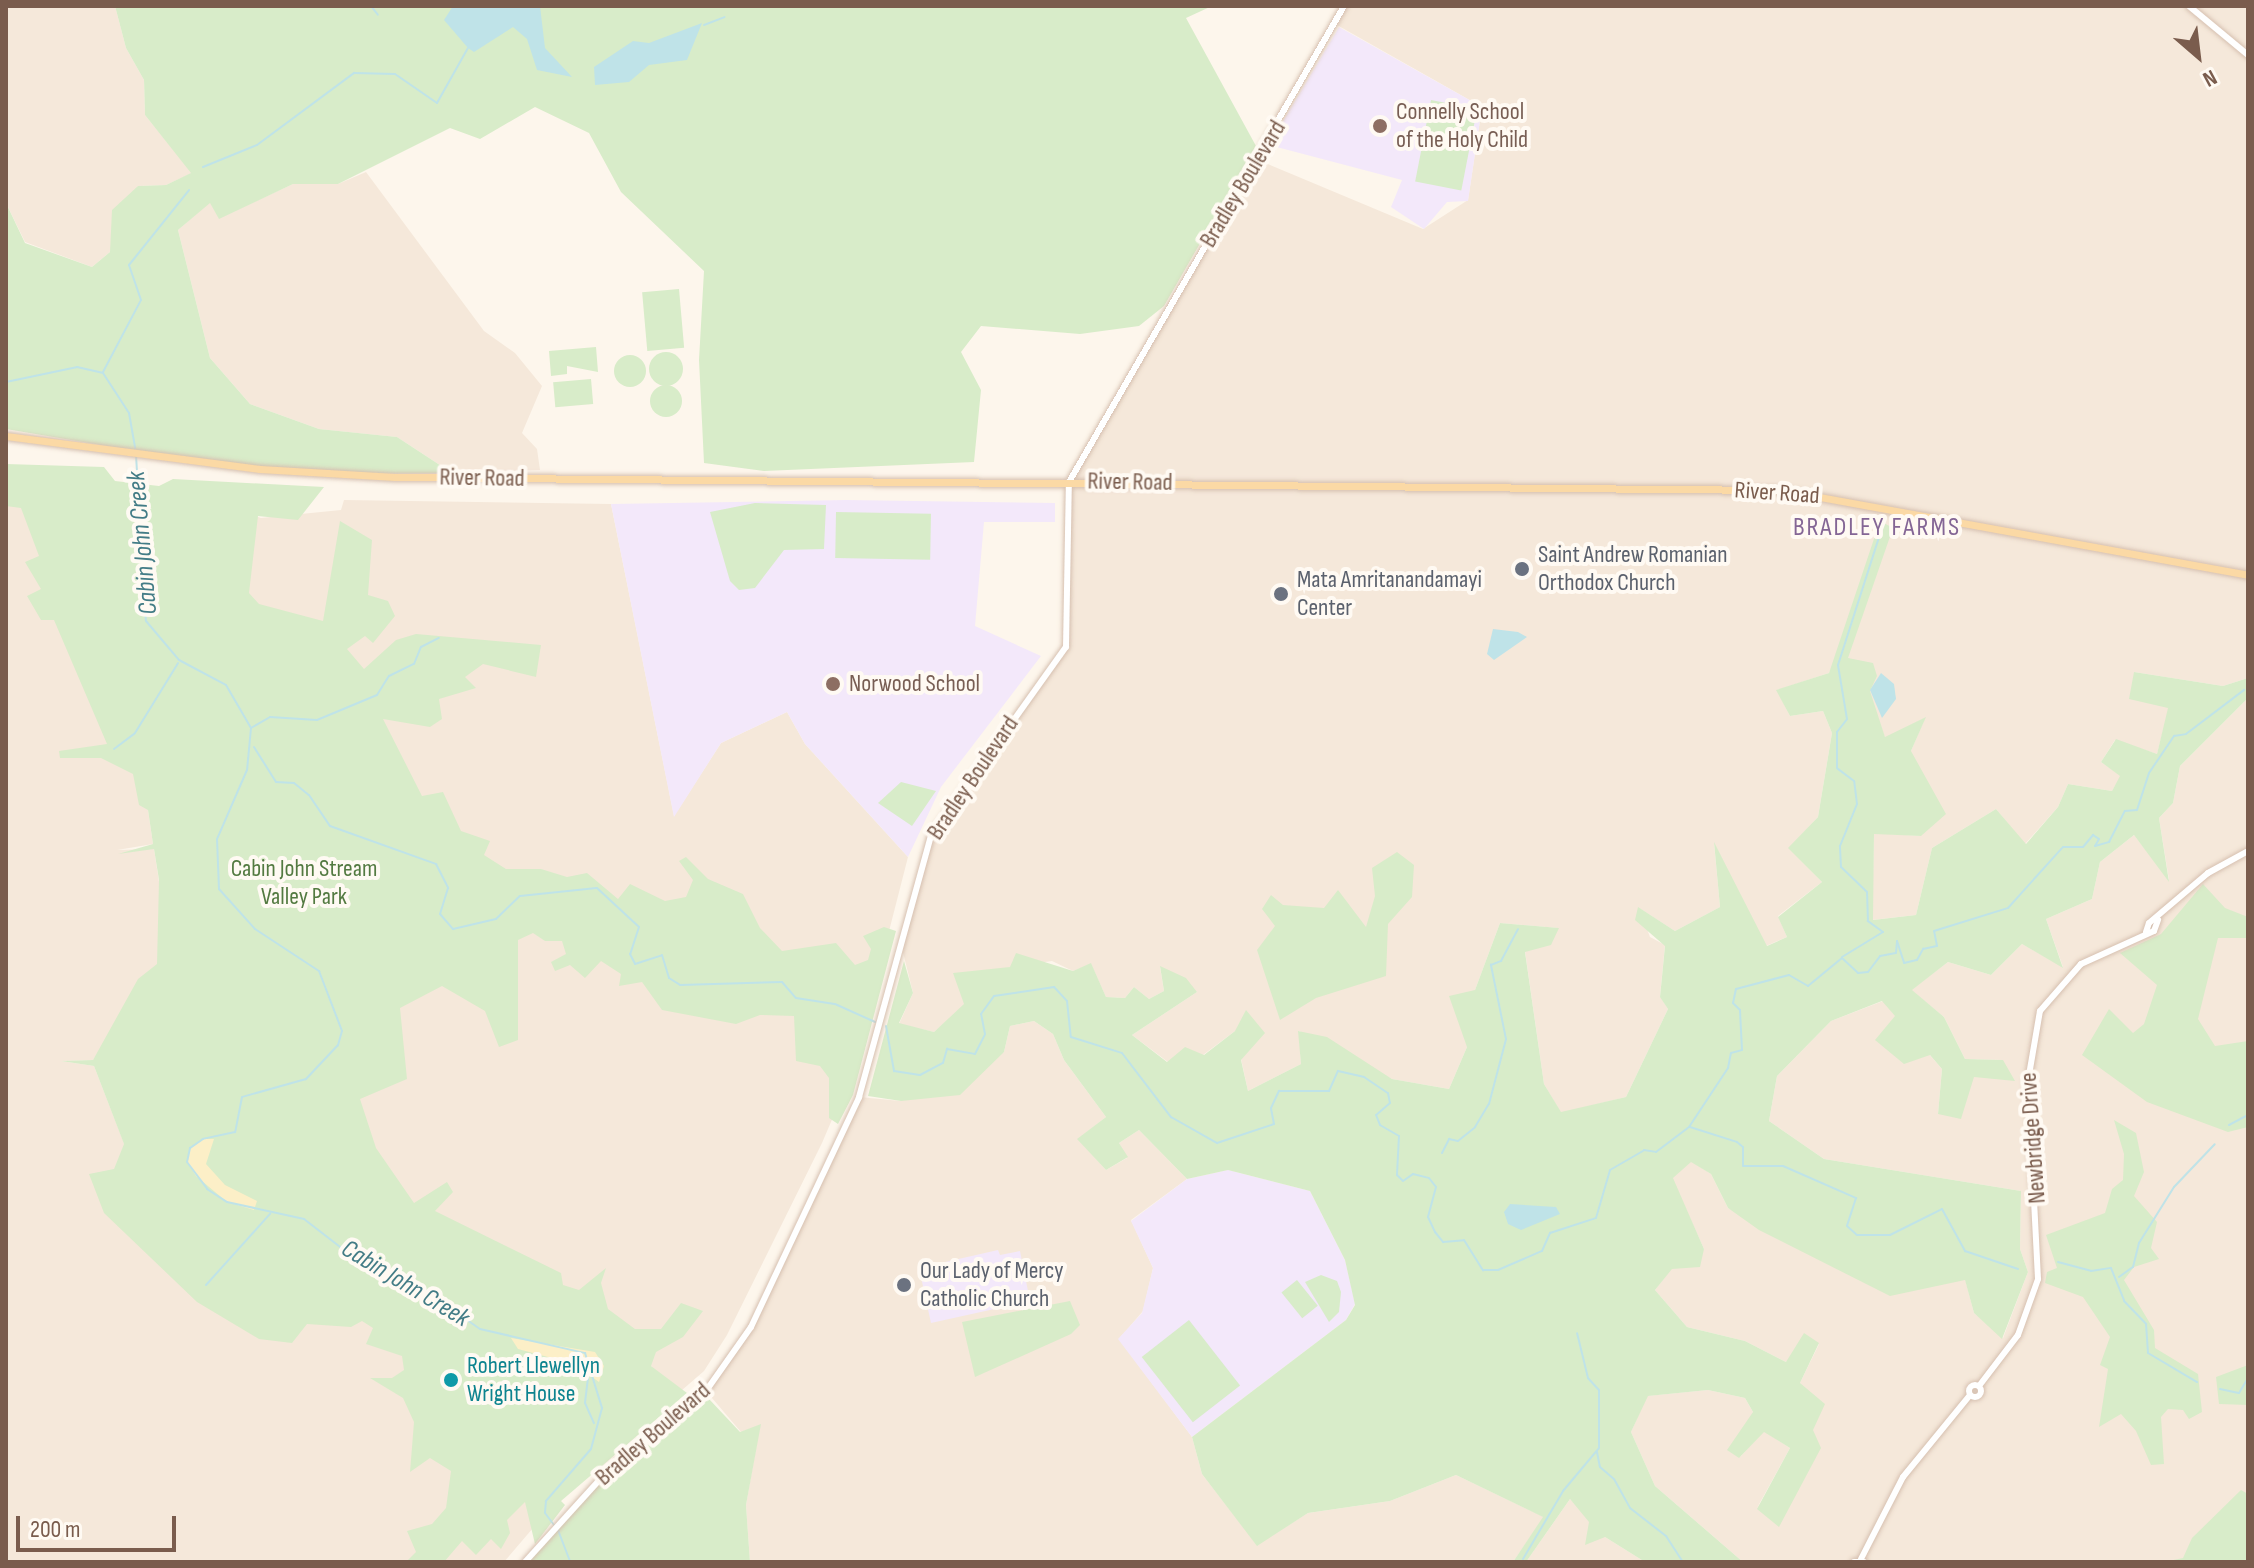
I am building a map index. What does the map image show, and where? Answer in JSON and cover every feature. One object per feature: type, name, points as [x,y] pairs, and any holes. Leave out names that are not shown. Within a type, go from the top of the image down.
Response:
[{"type":"main road","name":"Bradley Boulevard","points":[[525,1562],[573,1505],[706,1391],[751,1327],[859,1097],[931,836],[1066,647],[1069,482],[1344,6]]},
{"type":"main road","points":[[2189,6],[2248,55]]},
{"type":"main road","name":"River Road","points":[[6,436],[125,452],[395,477],[1781,490],[2248,575]]},
{"type":"main road","name":"Newbridge Drive","points":[[1860,1561],[1903,1477],[1970,1395],[1970,1386],[1979,1386],[2018,1335],[2038,1279],[2028,1081],[2032,1031],[2068,974],[2146,932],[2156,930],[2158,920],[2208,873],[2248,851]]},
{"type":"shaded area","points":[[6,6],[115,6],[126,48],[144,80],[145,115],[192,173],[166,185],[138,186],[110,252],[92,267],[25,242],[6,203]]},
{"type":"shaded area","points":[[1344,6],[2248,6],[2248,678],[2223,686],[2134,672],[2169,708],[2157,754],[2115,740],[2101,762],[2121,776],[2112,791],[2068,784],[2058,807],[2025,844],[1996,809],[1932,848],[1916,915],[1872,920],[1874,833],[1921,836],[1911,751],[1925,718],[1885,738],[1874,706],[1837,656],[1829,673],[1777,690],[1790,716],[1823,711],[1832,733],[1818,817],[1789,848],[1822,882],[1778,916],[1787,937],[1766,946],[1714,843],[1720,907],[1675,931],[1639,908],[1650,937],[1665,945],[1660,996],[1668,1009],[1626,1097],[1561,1113],[1544,1084],[1525,951],[1558,928],[1500,923],[1475,990],[1467,1047],[1449,1089],[1392,1079],[1299,1031],[1301,1064],[1248,1091],[1235,1031],[1203,1055],[1168,1062],[1132,1035],[1197,992],[1160,967],[1164,991],[1149,999],[1134,987],[1125,998],[1106,997],[1091,964],[1073,971],[1052,961],[1010,967],[934,1032],[899,1024],[913,993],[901,944],[919,870],[944,813],[1066,647],[1069,482],[1258,160],[1423,229],[1468,200],[1482,107],[1337,25]]},
{"type":"shaded area","name":"Connelly School of the Holy Child","points":[[1339,27],[1482,107],[1468,201],[1447,202],[1424,229],[1391,207],[1402,180],[1269,145]]},
{"type":"shaded area","points":[[366,172],[484,331],[515,353],[542,386],[522,433],[537,449],[540,470],[452,473],[397,437],[319,429],[250,404],[210,358],[178,230],[210,202],[219,218],[293,184],[338,184]]},
{"type":"shaded area","points":[[6,468],[139,749],[153,844],[117,850],[154,849],[169,947],[93,1060],[61,1061],[94,1066],[134,1169],[320,1293],[520,1385],[539,1521],[504,1562],[6,1562]]},
{"type":"shaded area","points":[[207,498],[261,518],[341,510],[344,500],[611,504],[674,816],[721,743],[787,712],[805,744],[908,857],[854,1068],[822,1143],[727,1335],[704,1371],[674,1397],[638,1348],[429,1257],[327,1111],[401,1064],[398,1004],[222,594]]},
{"type":"shaded area","name":"Norwood School","points":[[846,500],[1055,503],[1055,522],[984,522],[975,626],[1041,656],[941,787],[908,857],[805,744],[787,712],[721,743],[674,817],[611,504]]},
{"type":"shaded area","points":[[2248,698],[2248,1562],[1743,1562],[1655,1486],[1631,1432],[1647,1396],[1708,1390],[1745,1398],[1753,1412],[1740,1457],[1764,1431],[1790,1448],[1757,1508],[1813,1430],[1800,1383],[1819,1344],[1786,1362],[1745,1341],[1687,1327],[1655,1290],[1671,1269],[1704,1249],[1672,1178],[1691,1161],[1711,1174],[1728,1208],[1890,1295],[1965,1279],[1974,1313],[2003,1338],[2028,1272],[2020,1249],[2021,1191],[1824,1159],[1769,1121],[1777,1076],[1831,1021],[1883,1001],[1942,1069],[1938,1114],[1973,1077],[2003,1060],[1965,1059],[1944,1017],[1911,990],[1948,962],[1991,975],[2022,944],[2063,967],[2046,919],[2092,899],[2100,862],[2134,835],[2169,880],[2159,818],[2173,803],[2180,766]]},
{"type":"shaded area","points":[[1034,1021],[1053,1034],[1064,1060],[1106,1117],[1078,1139],[1106,1170],[1127,1158],[1119,1143],[1139,1130],[1187,1179],[1131,1220],[1153,1268],[1143,1311],[1119,1339],[1192,1437],[1202,1474],[1257,1545],[1308,1513],[1390,1501],[1456,1475],[1544,1517],[1513,1562],[750,1562],[746,1505],[760,1425],[741,1432],[706,1391],[742,1343],[859,1097],[901,1101],[1004,1052],[1010,1026]]},
{"type":"shaded area","points":[[1228,1170],[1310,1191],[1345,1260],[1355,1304],[1346,1320],[1192,1437],[1118,1339],[1142,1313],[1153,1268],[1131,1221],[1187,1179]]},
{"type":"shaded area","points":[[998,1250],[1000,1255],[1020,1251],[1030,1301],[931,1323],[919,1268]]},
{"type":"shaded area","points":[[1570,1499],[1605,1537],[1645,1562],[1526,1562]]},
{"type":"green space","points":[[115,6],[1212,6],[1186,18],[1256,146],[1164,306],[1139,326],[1080,334],[981,326],[961,352],[981,390],[974,462],[764,471],[704,463],[699,360],[704,271],[621,192],[589,133],[535,107],[480,139],[450,128],[338,184],[293,184],[219,219],[210,203],[178,230],[210,358],[250,404],[319,429],[397,437],[452,473],[320,474],[160,455],[6,429],[6,203],[25,243],[92,267],[110,252],[112,210],[138,186],[166,185],[191,173],[145,115],[144,80],[126,48]]},
{"type":"green space","points":[[1431,100],[1477,109],[1461,190],[1415,181]]},
{"type":"green space","points":[[679,289],[684,348],[647,351],[642,292]]},
{"type":"green space","points":[[596,347],[598,372],[567,366],[567,374],[551,376],[549,351]]},
{"type":"green space","points":[[666,352],[678,357],[683,369],[678,381],[666,386],[654,381],[649,369],[654,357]]},
{"type":"green space","points":[[630,355],[642,359],[646,371],[642,383],[630,387],[618,383],[614,371],[618,359]]},
{"type":"green space","points":[[591,379],[593,404],[555,407],[553,382]]},
{"type":"green space","points":[[666,385],[677,390],[682,401],[677,412],[666,417],[655,412],[650,401],[655,390]]},
{"type":"green space","name":"Cabin John Stream Valley Park","points":[[6,464],[104,467],[115,481],[159,486],[173,479],[324,487],[298,520],[258,516],[249,593],[259,604],[323,621],[340,521],[372,540],[368,595],[388,601],[395,616],[373,643],[365,636],[347,649],[364,669],[396,640],[416,634],[541,645],[536,677],[483,664],[465,677],[476,688],[439,699],[442,719],[430,727],[383,719],[422,796],[443,792],[461,831],[490,841],[484,855],[506,869],[541,869],[567,877],[587,873],[618,899],[630,884],[665,901],[686,897],[693,880],[679,861],[686,857],[708,879],[743,894],[760,928],[782,951],[836,943],[855,965],[868,960],[871,949],[863,936],[884,927],[896,931],[853,1095],[838,1124],[829,1118],[829,1078],[820,1066],[796,1061],[794,1016],[760,1015],[736,1024],[662,1010],[642,982],[619,986],[621,974],[601,961],[585,978],[570,965],[555,971],[551,962],[566,954],[562,941],[545,941],[533,933],[518,940],[518,1040],[499,1047],[485,1011],[442,986],[400,1008],[407,1079],[360,1099],[376,1148],[414,1203],[447,1182],[453,1192],[435,1211],[561,1273],[563,1285],[579,1290],[606,1268],[601,1283],[608,1309],[635,1329],[661,1329],[681,1303],[703,1311],[683,1337],[656,1352],[651,1366],[687,1393],[561,1501],[565,1505],[535,1544],[525,1502],[507,1520],[510,1533],[501,1549],[491,1539],[476,1555],[462,1541],[444,1562],[406,1562],[416,1552],[407,1531],[432,1524],[446,1508],[451,1471],[430,1458],[410,1472],[414,1422],[403,1398],[370,1378],[392,1378],[404,1370],[402,1356],[366,1344],[373,1328],[362,1321],[351,1327],[307,1324],[292,1343],[259,1339],[197,1302],[104,1213],[89,1174],[114,1169],[124,1144],[94,1066],[61,1061],[93,1060],[138,979],[157,964],[159,880],[154,849],[118,854],[153,844],[148,810],[139,805],[133,774],[101,758],[60,758],[59,751],[107,744],[54,620],[41,620],[27,596],[41,589],[25,562],[39,556],[21,508],[6,506]]},
{"type":"green space","points":[[755,503],[826,505],[824,549],[784,550],[755,588],[739,590],[730,581],[710,512]]},
{"type":"green space","points":[[836,512],[931,514],[930,560],[835,558]]},
{"type":"green space","points":[[1880,521],[1893,528],[1848,658],[1873,663],[1877,676],[1870,691],[1885,737],[1926,717],[1911,751],[1946,814],[1921,836],[1874,834],[1873,920],[1916,915],[1932,848],[1996,809],[2026,844],[2058,807],[2068,784],[2112,791],[2120,776],[2101,762],[2116,739],[2157,754],[2168,708],[2129,699],[2134,672],[2223,686],[2248,678],[2248,698],[2180,766],[2173,803],[2159,818],[2169,882],[2134,835],[2100,862],[2092,899],[2046,919],[2063,968],[2022,944],[1991,975],[1948,962],[1912,990],[1944,1017],[1965,1059],[2003,1060],[2015,1081],[1974,1077],[1961,1119],[1938,1114],[1942,1069],[1930,1055],[1904,1064],[1875,1040],[1895,1016],[1882,1001],[1831,1021],[1777,1076],[1769,1121],[1824,1159],[2021,1191],[2020,1249],[2028,1272],[2002,1339],[1974,1313],[1965,1280],[1890,1296],[1759,1230],[1728,1208],[1711,1174],[1691,1162],[1673,1178],[1704,1249],[1700,1267],[1672,1269],[1655,1290],[1687,1327],[1745,1341],[1786,1362],[1804,1333],[1819,1343],[1800,1383],[1825,1404],[1813,1430],[1821,1448],[1779,1527],[1757,1509],[1790,1448],[1764,1432],[1739,1458],[1727,1450],[1753,1412],[1745,1398],[1708,1390],[1648,1396],[1631,1432],[1655,1486],[1743,1562],[1645,1562],[1605,1537],[1585,1545],[1589,1522],[1570,1499],[1526,1562],[1513,1562],[1543,1517],[1456,1475],[1390,1501],[1308,1513],[1257,1546],[1202,1474],[1192,1437],[1346,1320],[1355,1305],[1345,1260],[1310,1191],[1228,1170],[1187,1179],[1139,1130],[1119,1143],[1128,1157],[1106,1170],[1077,1139],[1106,1117],[1064,1060],[1053,1034],[1034,1021],[1010,1026],[1004,1052],[960,1095],[901,1101],[868,1096],[904,961],[913,993],[899,1023],[934,1032],[964,1004],[953,973],[1010,967],[1016,953],[1073,971],[1091,963],[1106,997],[1125,998],[1134,987],[1149,999],[1164,991],[1160,966],[1186,978],[1197,992],[1132,1035],[1167,1062],[1185,1047],[1204,1055],[1235,1031],[1246,1010],[1265,1033],[1241,1060],[1248,1091],[1301,1064],[1298,1031],[1327,1037],[1392,1079],[1449,1089],[1467,1047],[1449,996],[1475,990],[1500,923],[1559,928],[1551,945],[1525,952],[1544,1084],[1561,1112],[1626,1097],[1668,1009],[1660,997],[1665,946],[1635,920],[1638,907],[1675,931],[1720,907],[1714,842],[1767,946],[1787,937],[1778,917],[1822,882],[1788,848],[1818,817],[1832,733],[1823,711],[1790,716],[1776,690],[1829,673]]},
{"type":"green space","points":[[901,782],[936,791],[912,826],[878,803]]},
{"type":"green space","points":[[1397,852],[1414,865],[1412,897],[1388,924],[1386,976],[1316,998],[1280,1020],[1257,950],[1275,926],[1262,909],[1271,895],[1283,905],[1324,908],[1338,890],[1366,927],[1375,896],[1372,868]]},
{"type":"green space","points":[[2203,884],[2225,908],[2248,917],[2248,938],[2218,938],[2198,1019],[2215,1046],[2248,1041],[2248,1127],[2228,1132],[2147,1102],[2082,1055],[2109,1009],[2133,1033],[2144,1024],[2157,985],[2120,953],[2161,934]]},
{"type":"green space","points":[[2114,1120],[2136,1133],[2144,1172],[2134,1196],[2157,1222],[2151,1248],[2159,1259],[2134,1267],[2124,1280],[2154,1330],[2155,1348],[2198,1374],[2202,1412],[2189,1419],[2183,1410],[2168,1409],[2161,1417],[2164,1464],[2151,1465],[2136,1431],[2121,1414],[2099,1427],[2108,1369],[2100,1365],[2110,1337],[2083,1297],[2045,1283],[2047,1272],[2057,1268],[2046,1235],[2105,1213],[2112,1189],[2123,1180],[2124,1154]]},
{"type":"green space","points":[[1321,1275],[1337,1281],[1341,1292],[1339,1312],[1329,1322],[1305,1282]]},
{"type":"green space","points":[[1297,1280],[1318,1306],[1302,1318],[1281,1293]]},
{"type":"green space","points":[[1070,1301],[1080,1325],[1071,1334],[975,1377],[962,1322]]},
{"type":"green space","points":[[1189,1320],[1240,1385],[1193,1422],[1142,1357]]},
{"type":"green space","points":[[2248,1365],[2248,1405],[2219,1404],[2216,1377]]},
{"type":"green space","points":[[709,1399],[740,1432],[761,1424],[746,1505],[750,1562],[528,1562],[611,1467]]},
{"type":"green space","points":[[2241,1490],[2248,1494],[2248,1562],[2164,1562],[2183,1558],[2192,1538]]},
{"type":"sand","points":[[203,1139],[214,1139],[206,1164],[225,1185],[257,1201],[254,1210],[227,1202],[196,1176],[187,1162],[190,1148]]},
{"type":"sand","points":[[511,1338],[595,1352],[604,1366],[599,1382],[574,1364],[518,1349]]},
{"type":"water","points":[[453,6],[540,6],[545,48],[572,77],[537,70],[527,39],[513,27],[474,52],[444,20]]},
{"type":"water","points":[[702,23],[687,60],[649,65],[629,82],[595,85],[594,67],[633,41],[649,43]]},
{"type":"water","points":[[1493,629],[1518,632],[1527,637],[1494,660],[1487,654]]},
{"type":"water","points":[[1881,673],[1894,684],[1896,699],[1882,718],[1870,690]]},
{"type":"water","points":[[1510,1204],[1556,1207],[1560,1214],[1521,1230],[1508,1224],[1504,1212]]},
{"type":"waterway","points":[[371,6],[378,15]]},
{"type":"waterway","points":[[704,25],[725,17]]},
{"type":"waterway","points":[[203,167],[257,145],[354,73],[395,74],[437,103],[468,48]]},
{"type":"waterway","points":[[103,372],[141,300],[129,265],[189,190]]},
{"type":"waterway","name":"Cabin John Creek","points":[[6,382],[77,367],[103,373],[129,413],[135,448]]},
{"type":"waterway","name":"Cabin John Creek","points":[[136,455],[146,621],[179,660],[226,685],[251,728],[247,770],[217,839],[219,889],[255,929],[319,971],[342,1031],[338,1045],[306,1079],[242,1097],[235,1132],[203,1139],[190,1148],[187,1162],[207,1189],[227,1202],[304,1219],[366,1267],[414,1283],[480,1329],[585,1353],[602,1408],[591,1449],[546,1501],[545,1513],[554,1525]]},
{"type":"waterway","points":[[1842,957],[1883,932],[1868,921],[1867,892],[1841,867],[1840,846],[1857,804],[1854,781],[1837,768],[1837,732],[1847,719],[1838,665],[1882,528]]},
{"type":"waterway","points":[[251,728],[270,717],[317,720],[377,695],[389,676],[414,664],[421,647],[439,638]]},
{"type":"waterway","points":[[114,749],[135,733],[178,663]]},
{"type":"waterway","points":[[886,1026],[894,1071],[920,1075],[943,1063],[947,1049],[975,1054],[985,1034],[981,1014],[994,996],[1054,987],[1067,1001],[1071,1037],[1122,1053],[1171,1117],[1217,1143],[1274,1124],[1271,1108],[1279,1091],[1329,1091],[1338,1071],[1364,1077],[1388,1093],[1390,1103],[1376,1115],[1380,1125],[1399,1136],[1397,1175],[1403,1181],[1413,1174],[1429,1178],[1436,1187],[1428,1217],[1435,1232],[1443,1242],[1464,1240],[1483,1270],[1498,1270],[1542,1251],[1550,1233],[1596,1218],[1610,1170],[1644,1150],[1656,1152],[1689,1127],[1728,1068],[1731,1053],[1742,1050],[1740,1010],[1733,1003],[1736,989],[1789,975],[1808,986],[1842,958],[1858,973],[1868,972],[1880,956],[1896,953],[1897,941],[1904,963],[1917,960],[1923,949],[1937,946],[1934,931],[2008,908],[2063,847],[2083,847],[2093,835],[2099,839],[2095,846],[2109,842],[2125,811],[2137,810],[2149,773],[2174,736],[2186,734],[2244,690]]},
{"type":"waterway","points":[[254,747],[276,782],[294,783],[309,795],[330,826],[436,864],[448,888],[440,914],[453,929],[496,919],[520,896],[597,888],[639,927],[630,954],[635,964],[662,955],[669,978],[680,985],[782,982],[796,998],[835,1004],[875,1022]]},
{"type":"waterway","points":[[1442,1153],[1449,1139],[1458,1141],[1475,1127],[1489,1104],[1506,1039],[1491,965],[1501,961],[1518,929]]},
{"type":"waterway","points":[[2229,1125],[2248,1115]]},
{"type":"waterway","points":[[1690,1127],[1737,1142],[1743,1147],[1743,1166],[1783,1166],[1856,1198],[1847,1226],[1857,1235],[1890,1235],[1942,1209],[1965,1251],[2018,1269]]},
{"type":"waterway","points":[[2119,1277],[2133,1267],[2139,1243],[2174,1187],[2215,1144]]},
{"type":"waterway","points":[[206,1285],[270,1214]]},
{"type":"waterway","points":[[2058,1262],[2091,1271],[2111,1268],[2124,1301],[2146,1324],[2148,1353],[2197,1382]]},
{"type":"waterway","points":[[1523,1559],[1563,1491],[1599,1448],[1599,1390],[1588,1378],[1577,1333]]},
{"type":"waterway","name":"Cabin John Creek","points":[[590,1361],[585,1403],[594,1423]]},
{"type":"waterway","points":[[2220,1389],[2239,1393],[2248,1378]]},
{"type":"waterway","points":[[1597,1452],[1600,1467],[1614,1479],[1630,1508],[1666,1536],[1683,1562]]},
{"type":"waterway","name":"Cabin John Creek","points":[[558,1530],[570,1562]]},
{"type":"place","name":"Connelly School of the Holy Child","points":[[1380,126]]},
{"type":"place","name":"Saint Andrew Romanian Orthodox Church","points":[[1522,569]]},
{"type":"place","name":"Mata Amritanandamayi Center","points":[[1281,594]]},
{"type":"place","name":"Norwood School","points":[[833,684]]},
{"type":"place","name":"Our Lady of Mercy Catholic Church","points":[[904,1285]]},
{"type":"place","name":"Robert Llewellyn Wright House","points":[[451,1380]]},
{"type":"district","name":"BRADLEY FARMS","points":[[1877,528]]}]
